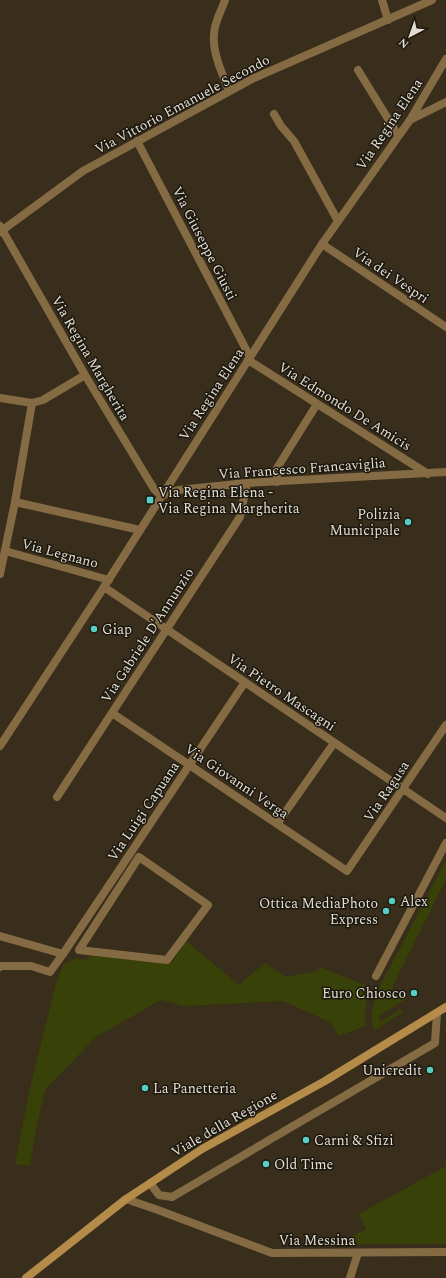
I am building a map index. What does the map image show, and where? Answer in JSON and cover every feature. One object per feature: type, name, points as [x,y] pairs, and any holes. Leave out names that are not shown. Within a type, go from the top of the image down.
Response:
[{"type":"main road","name":"Viale della Regione","points":[[26,1278],[126,1199],[202,1149],[325,1081],[446,1007]]},
{"type":"street","points":[[226,0],[215,26],[213,41],[216,56],[228,91]]},
{"type":"street","points":[[382,0],[388,20]]},
{"type":"street","name":"Via Vittorio Emanuele Secondo","points":[[1,229],[83,171],[228,91],[254,78],[432,0]]},
{"type":"street","name":"Via Regina Elena","points":[[0,746],[107,583],[322,244],[410,120],[446,59]]},
{"type":"street","points":[[358,70],[398,135]]},
{"type":"street","points":[[410,120],[446,102]]},
{"type":"street","points":[[274,114],[281,126],[294,141],[338,221]]},
{"type":"street","name":"Via Giuseppe Giusti","points":[[137,140],[249,358]]},
{"type":"street","name":"Via Regina Margherita","points":[[1,229],[85,375],[154,489],[162,496]]},
{"type":"street","name":"Via dei Vespri","points":[[322,244],[445,324]]},
{"type":"street","name":"Via Edmondo De Amicis","points":[[249,358],[317,404],[428,474]]},
{"type":"street","points":[[0,398],[32,403],[43,400],[85,375]]},
{"type":"street","points":[[0,574],[15,502],[32,403]]},
{"type":"street","points":[[277,482],[277,468],[317,404]]},
{"type":"street","name":"Via Francesco Francaviglia","points":[[162,496],[178,490],[247,483],[446,472]]},
{"type":"street","name":"Via Gabriele D'Annunzio","points":[[57,797],[240,516],[247,483]]},
{"type":"street","points":[[15,502],[140,530]]},
{"type":"street","name":"Via Legnano","points":[[5,551],[107,583]]},
{"type":"street","name":"Via Pietro Mascagni","points":[[107,583],[167,629],[446,818]]},
{"type":"street","name":"Via Luigi Capuana","points":[[0,967],[31,966],[50,972],[245,682]]},
{"type":"street","name":"Via Giovanni Verga","points":[[112,713],[346,871]]},
{"type":"street","name":"Via Ragusa","points":[[346,871],[446,725]]},
{"type":"street","points":[[277,824],[334,743]]},
{"type":"street","points":[[376,976],[446,843]]},
{"type":"street","points":[[139,856],[208,905],[168,960],[79,950],[139,856]]},
{"type":"street","points":[[0,936],[63,954]]},
{"type":"street","points":[[150,1183],[159,1195],[172,1197],[435,1043],[437,1013]]},
{"type":"street","name":"Via Messina","points":[[126,1199],[272,1253],[446,1252]]},
{"type":"street","points":[[350,1278],[358,1253]]},
{"type":"green space","points":[[446,860],[446,879],[391,990],[406,999],[379,1016],[380,1022],[401,1009],[404,1011],[374,1031],[371,1013],[378,990]]},
{"type":"green space","points":[[186,941],[239,985],[265,963],[286,977],[318,971],[320,967],[370,987],[365,1009],[365,1026],[339,1036],[330,1022],[283,1001],[185,1006],[161,1000],[96,1037],[45,1090],[36,1129],[30,1166],[15,1164],[29,1092],[56,983],[63,965],[76,958],[86,961],[91,954],[172,963]]},
{"type":"green space","points":[[446,1166],[446,1244],[350,1244],[348,1239],[366,1229],[359,1214]]},
{"type":"place","name":"Via Regina Elena - Via Regina Margherita","points":[[150,500]]},
{"type":"place","name":"Polizia Municipale","points":[[408,522]]},
{"type":"place","name":"Giap","points":[[94,629]]},
{"type":"place","name":"Alex","points":[[392,901]]},
{"type":"place","name":"Ottica MediaPhoto Express","points":[[386,911]]},
{"type":"place","name":"Euro Chiosco","points":[[414,993]]},
{"type":"place","name":"Unicredit","points":[[430,1070]]},
{"type":"place","name":"La Panetteria","points":[[145,1088]]},
{"type":"place","name":"Carni & Sfizi","points":[[306,1140]]},
{"type":"place","name":"Old Time","points":[[266,1164]]}]
